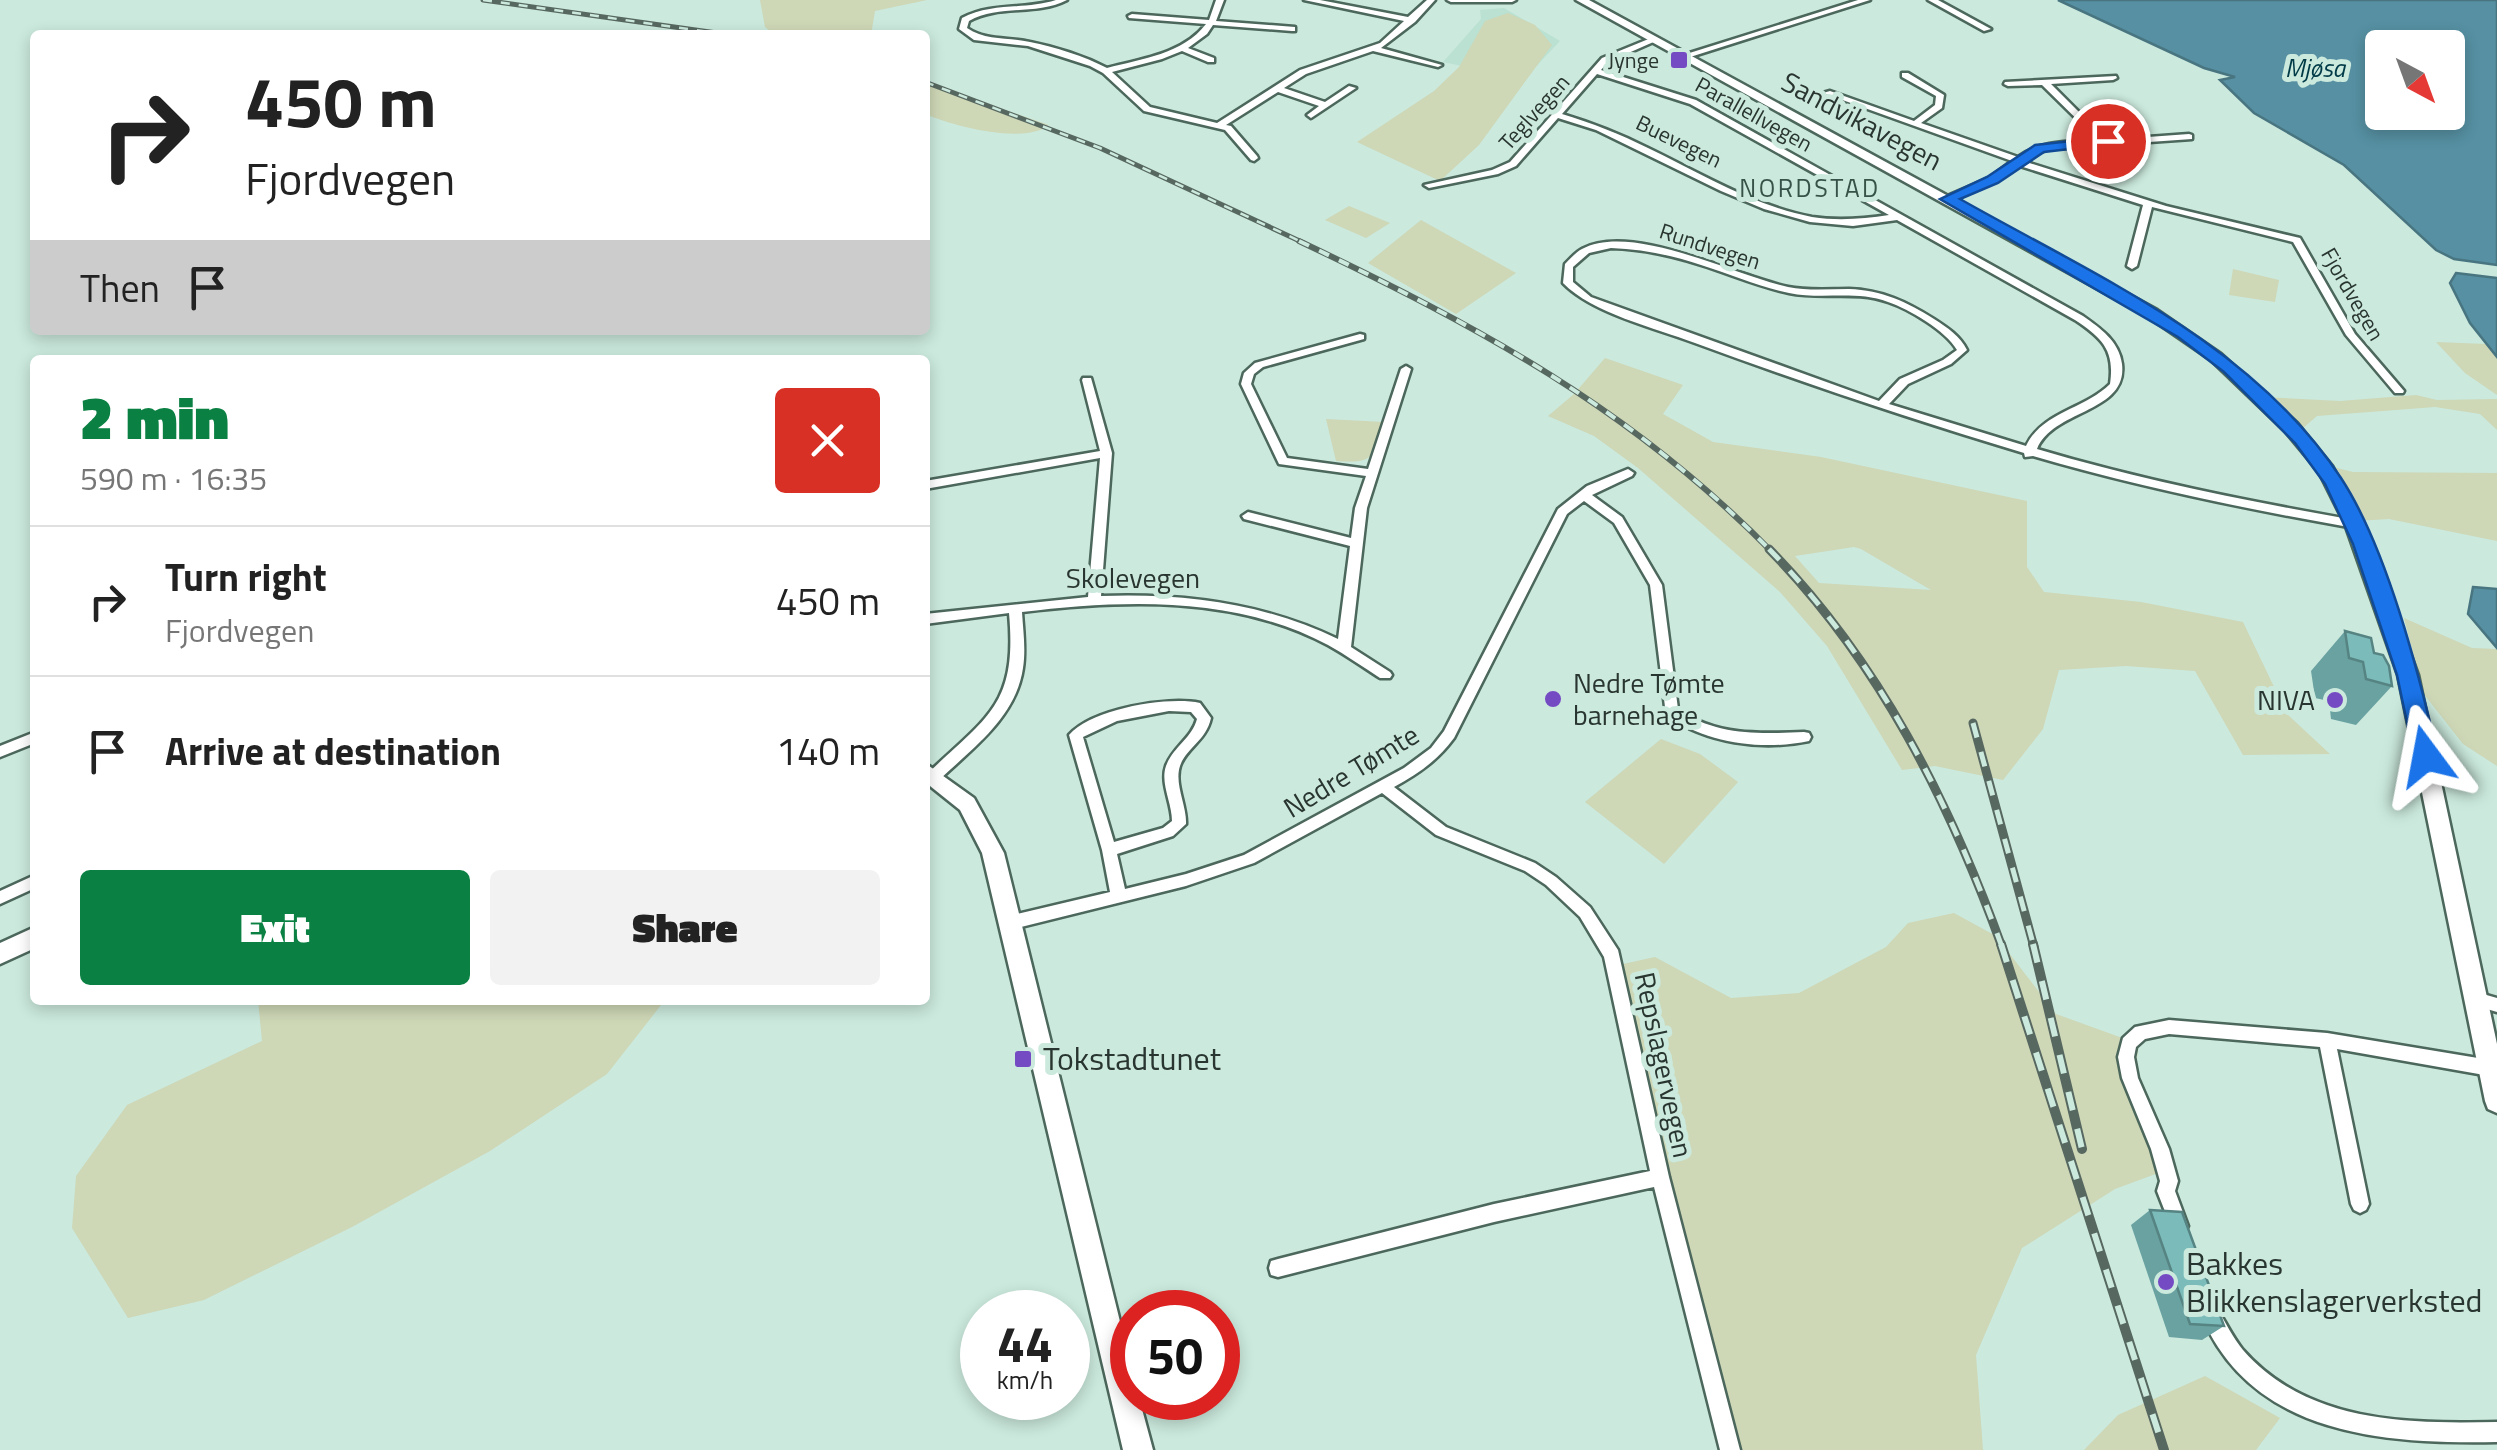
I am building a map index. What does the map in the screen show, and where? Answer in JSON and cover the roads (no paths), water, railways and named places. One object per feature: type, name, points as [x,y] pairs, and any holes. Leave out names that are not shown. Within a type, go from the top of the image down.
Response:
[{"type":"main road","name":"Sandvikavegen","points":[[1581,0],[2121,294],[2216,357],[2269,404],[2309,448],[2334,482],[2354,524],[2408,675],[2497,1101]]},
{"type":"main road","points":[[930,773],[967,804],[993,853],[1138,1450]]},
{"type":"main road","points":[[0,954],[30,940]]},
{"type":"street","points":[[1062,0],[1041,7],[979,12],[964,20],[963,29],[977,38],[1064,52],[1106,71],[1154,112],[1231,130],[1254,158]]},
{"type":"street","points":[[1106,71],[1182,48],[1198,39],[1215,22],[1220,0]]},
{"type":"street","points":[[1220,125],[1314,67],[1375,50],[1402,32],[1431,0]]},
{"type":"street","points":[[1451,0],[1512,0]]},
{"type":"street","points":[[1684,56],[1866,0]]},
{"type":"street","points":[[1932,0],[1987,29]]},
{"type":"street","points":[[1303,1],[1412,20]]},
{"type":"street","points":[[1132,16],[1292,29]]},
{"type":"street","name":"Teglvegen","points":[[1429,185],[1504,169],[1523,155],[1594,70],[1615,54],[1654,40]]},
{"type":"street","points":[[1182,48],[1211,60]]},
{"type":"street","points":[[1375,50],[1438,65]]},
{"type":"street","name":"Parallellvegen","points":[[1594,70],[1692,102],[2079,318],[2105,337],[2114,350],[2119,369],[2116,385],[2104,398],[2046,424],[2033,440],[2029,454]]},
{"type":"street","points":[[1905,75],[1940,96],[1938,106],[1915,124]]},
{"type":"street","points":[[2008,84],[2113,78]]},
{"type":"street","points":[[2044,83],[2104,141]]},
{"type":"street","points":[[1276,88],[1324,105]]},
{"type":"street","points":[[1311,115],[1352,88]]},
{"type":"street","name":"Fjordvegen","points":[[1827,93],[2148,204],[2297,240],[2351,336],[2399,391]]},
{"type":"street","name":"Buevegen","points":[[1558,115],[1607,129],[1780,213],[1834,222],[1897,216]]},
{"type":"street","points":[[1948,199],[1992,180],[2017,161],[2048,146],[2189,136]]},
{"type":"street","points":[[2132,266],[2148,204]]},
{"type":"street","name":"Rundvegen","points":[[1882,405],[1901,380],[1956,358],[1962,350],[1961,344],[1939,327],[1892,300],[1789,290],[1636,245],[1593,248],[1579,254],[1568,266],[1568,283],[1587,300],[1882,405],[2029,454],[2354,524]]},
{"type":"street","points":[[1360,337],[1259,365],[1248,374],[1246,384],[1283,461],[1372,473]]},
{"type":"street","points":[[1344,646],[1356,544],[1372,473],[1406,369]]},
{"type":"street","points":[[1088,380],[1106,452],[1094,600]]},
{"type":"street","points":[[930,484],[1106,452]]},
{"type":"street","name":"Nedre Tømte","points":[[1009,923],[1248,860],[1428,759],[1444,743],[1558,518],[1583,494],[1628,473]]},
{"type":"street","points":[[1583,494],[1618,520],[1656,585],[1671,712],[1710,732],[1748,739],[1804,736]]},
{"type":"street","points":[[1248,516],[1356,544]]},
{"type":"street","name":"Skolevegen","points":[[930,618],[1094,600],[1158,598],[1224,604],[1286,620],[1344,646],[1385,675]]},
{"type":"street","points":[[930,773],[988,726],[1006,704],[1018,668],[1014,608]]},
{"type":"street","points":[[1109,850],[1168,832],[1179,824],[1171,774],[1179,754],[1203,727],[1204,718],[1195,708],[1174,706],[1121,716],[1089,726],[1076,736],[1119,897]]},
{"type":"street","points":[[0,752],[30,739]]},
{"type":"street","name":"Repslagervegen","points":[[1384,787],[1441,830],[1530,867],[1586,912],[1616,967],[1660,1177],[1730,1450]]},
{"type":"street","points":[[0,898],[30,884]]},
{"type":"street","points":[[2476,999],[2497,1006]]},
{"type":"street","points":[[2184,1254],[2177,1216],[2166,1191],[2169,1181],[2160,1150],[2130,1078],[2126,1057],[2129,1043],[2140,1032],[2170,1027],[2327,1040],[2490,1068]]},
{"type":"street","points":[[2327,1040],[2360,1204]]},
{"type":"street","name":"Repslagervegen","points":[[1278,1268],[1494,1213],[1660,1177]]},
{"type":"street","points":[[2202,1299],[2226,1346],[2258,1379],[2315,1412],[2389,1432],[2497,1432]]},
{"type":"water","name":"Mjøsa","points":[[2058,0],[2497,0],[2497,265],[2454,259],[2436,250],[2344,165],[2254,113],[2220,80],[2235,77],[2204,68]]},
{"type":"water","points":[[2456,273],[2497,278],[2497,357],[2470,323],[2450,283]]},
{"type":"water","points":[[2473,587],[2497,589],[2497,648],[2468,614]]},
{"type":"railway","points":[[483,0],[696,30]]},
{"type":"railway","points":[[930,84],[1100,148],[1304,243]]},
{"type":"railway","points":[[1299,241],[1429,305],[1608,413],[1719,501],[1770,550]]},
{"type":"railway","points":[[1770,550],[1844,638],[1907,735],[1959,839],[2002,946]]},
{"type":"railway","points":[[1973,723],[2034,947]]},
{"type":"railway","points":[[2033,944],[2082,1149]]},
{"type":"railway","points":[[2002,946],[2164,1450]]},
{"type":"place","name":"Jynge","points":[[1679,60]]},
{"type":"place","name":"Nedre Tømte barnehage","points":[[1553,699]]},
{"type":"place","name":"NIVA","points":[[2335,700]]},
{"type":"place","name":"Tokstadtunet","points":[[1023,1059]]},
{"type":"place","name":"Bakkes Blikkenslagerverksted","points":[[2166,1282]]},
{"type":"district","name":"NORDSTAD","points":[[1810,188]]}]
